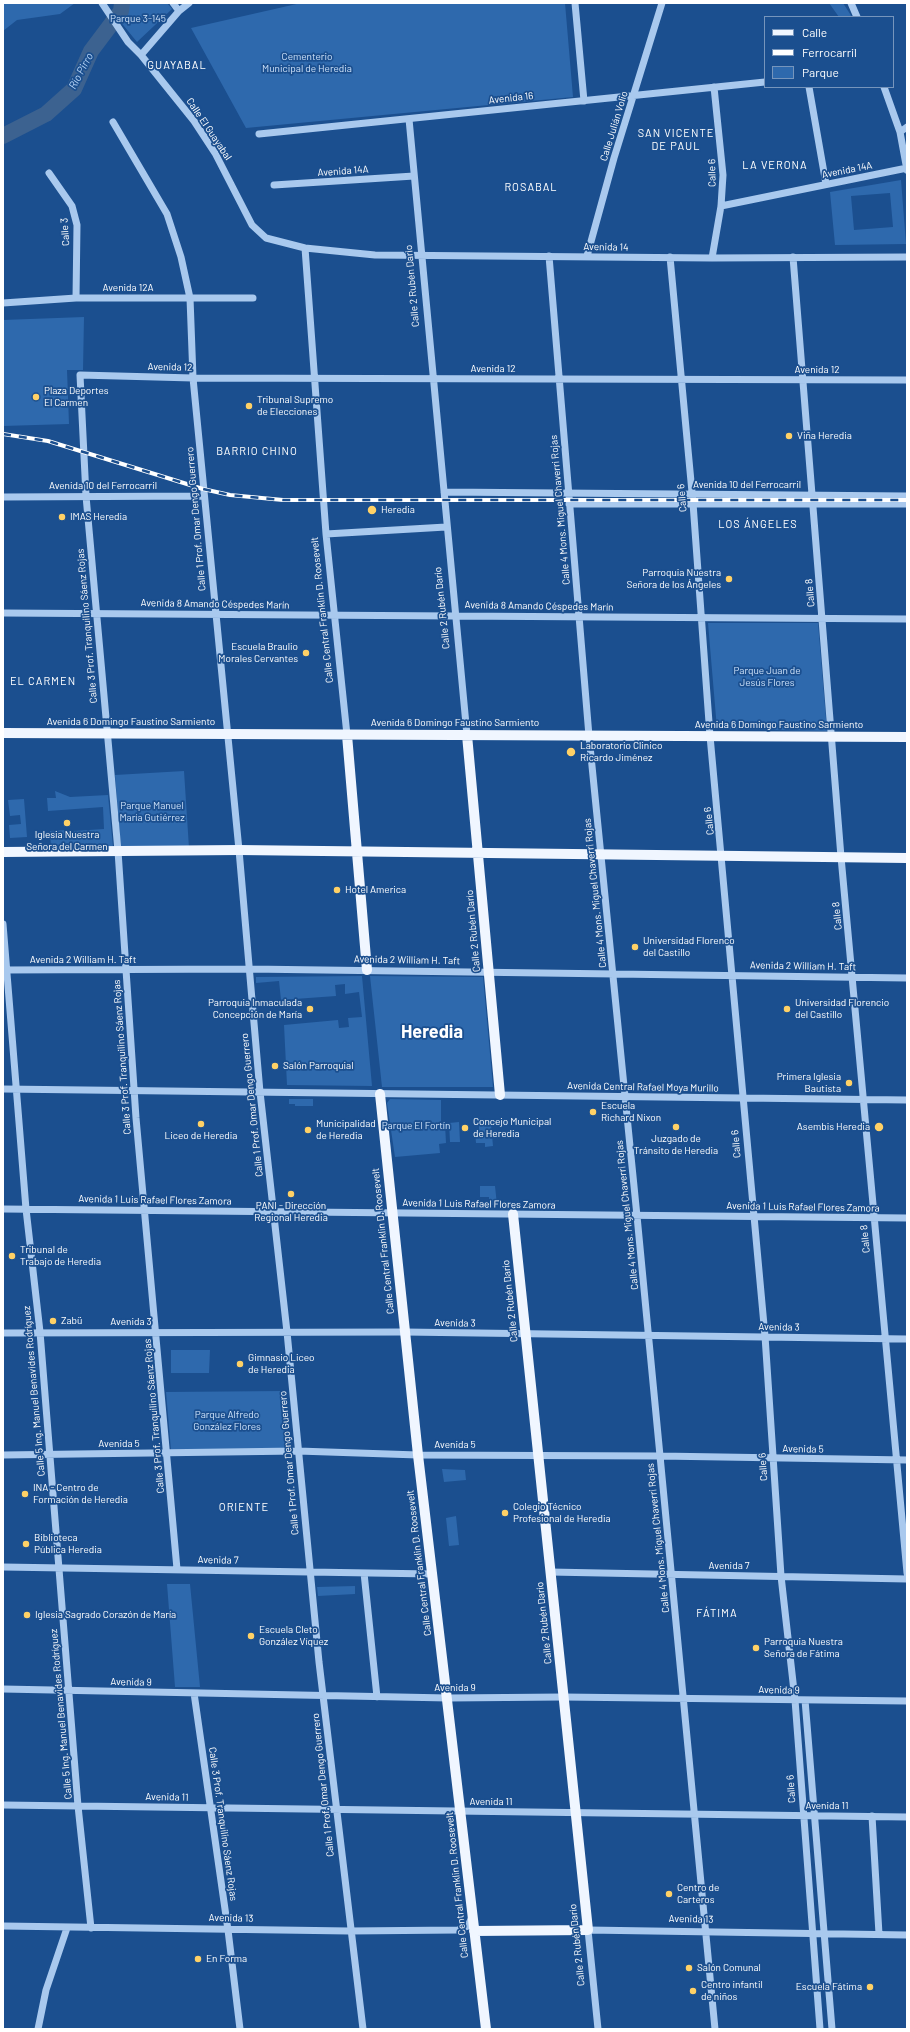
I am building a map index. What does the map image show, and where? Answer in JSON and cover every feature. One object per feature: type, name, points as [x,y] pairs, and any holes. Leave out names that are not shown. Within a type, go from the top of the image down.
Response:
[{"type":"main road","name":"Avenida 6 Domingo Faustino Sarmiento","points":[[3,733],[907,737]]},
{"type":"main road","name":"Calle Central Franklin D. Roosevelt","points":[[347,734],[366,970]]},
{"type":"main road","name":"Calle 2 Rubén Darío","points":[[467,735],[500,1095]]},
{"type":"main road","points":[[3,852],[239,850],[478,852],[722,857],[907,858]]},
{"type":"main road","name":"Calle Central Franklin D. Roosevelt","points":[[380,1094],[418,1455],[448,1698],[486,2029]]},
{"type":"main road","name":"Calle 2 Rubén Darío","points":[[513,1214],[588,1930]]},
{"type":"main road","name":"Avenida 13","points":[[474,1932],[588,1930]]},
{"type":"street","points":[[173,3],[179,11]]},
{"type":"street","points":[[141,55],[179,11],[189,3]]},
{"type":"street","points":[[575,3],[584,101]]},
{"type":"street","name":"Calle Julián Volio","points":[[587,256],[662,3]]},
{"type":"street","points":[[851,3],[858,16]]},
{"type":"street","name":"Calle El Guayabal","points":[[104,6],[128,42],[141,55],[194,121],[215,153],[252,225],[266,238],[305,248]]},
{"type":"street","name":"Avenida 16","points":[[259,134],[764,82]]},
{"type":"street","name":"Calle 6","points":[[712,258],[721,206],[723,175],[714,88]]},
{"type":"street","points":[[809,88],[826,184]]},
{"type":"street","points":[[884,88],[906,152],[907,169]]},
{"type":"street","name":"Calle 2 Rubén Darío","points":[[409,119],[454,614],[467,735]]},
{"type":"street","name":"Calle 1 Prof. Omar Dengo Guerrero","points":[[113,122],[167,214],[181,257],[190,298],[193,378],[239,850],[260,1092],[287,1332],[335,1809],[362,2029]]},
{"type":"street","points":[[900,132],[907,127]]},
{"type":"street","name":"Avenida 14A","points":[[721,206],[907,169]]},
{"type":"street","name":"Calle 3","points":[[49,173],[72,206],[77,225],[76,298]]},
{"type":"street","name":"Avenida 14A","points":[[274,185],[414,176]]},
{"type":"street","name":"Avenida 14","points":[[305,248],[363,254],[712,258],[907,257]]},
{"type":"street","name":"Calle Central Franklin D. Roosevelt","points":[[305,248],[326,534],[347,734]]},
{"type":"street","name":"Calle 4 Mons. Miguel Chaverri Rojas","points":[[549,256],[589,736],[626,1097],[715,2029]]},
{"type":"street","name":"Calle 6","points":[[670,257],[693,503],[710,736],[765,1336],[781,1576],[795,1700],[802,1816],[820,2029]]},
{"type":"street","name":"Calle 8","points":[[793,257],[841,857],[854,977],[873,1218],[886,1339],[907,1573]]},
{"type":"street","name":"Avenida 12A","points":[[3,303],[76,298],[253,298]]},
{"type":"street","name":"Avenida 12","points":[[80,375],[193,378],[907,380]]},
{"type":"street","name":"Calle 3 Prof. Tranquilino Sáenz Rojas","points":[[80,375],[86,496],[106,734],[118,852],[134,1091],[178,1569]]},
{"type":"street","name":"Avenida 10 del Ferrocarril","points":[[444,492],[692,494],[907,504]]},
{"type":"street","name":"Avenida 10 del Ferrocarril","points":[[3,497],[204,496]]},
{"type":"street","name":"Avenida 10 del Ferrocarril","points":[[569,504],[693,503],[907,496]]},
{"type":"street","points":[[326,534],[446,527]]},
{"type":"street","name":"Avenida 8 Amando Céspedes Marín","points":[[3,613],[334,615],[454,614],[579,617],[907,619]]},
{"type":"street","name":"Calle 5 Ing. Manuel Benavides Rodríguez","points":[[3,924],[5,970],[17,1089],[26,1209],[40,1332],[78,1806],[91,1928]]},
{"type":"street","name":"Avenida 2 William H. Taft","points":[[5,970],[250,968],[613,972],[907,978]]},
{"type":"street","name":"Avenida Central Rafael Moya Murillo","points":[[3,1089],[907,1100]]},
{"type":"street","name":"Avenida 1 Luis Rafael Flores Zamora","points":[[3,1209],[907,1218]]},
{"type":"street","name":"Avenida 3","points":[[3,1332],[405,1332],[648,1334],[907,1339]]},
{"type":"street","name":"Avenida 5","points":[[3,1455],[298,1451],[418,1455],[660,1456],[907,1460]]},
{"type":"street","name":"Avenida 7","points":[[3,1567],[432,1574]]},
{"type":"street","name":"Avenida 7","points":[[550,1572],[672,1576],[781,1576],[907,1579]]},
{"type":"street","points":[[364,1573],[376,1697]]},
{"type":"street","name":"Avenida 9","points":[[3,1689],[448,1698],[563,1697],[907,1701]]},
{"type":"street","name":"Calle 3 Prof. Tranquilino Sáenz Rojas","points":[[194,1693],[228,1930],[240,2029]]},
{"type":"street","points":[[805,1700],[832,2029]]},
{"type":"street","name":"Avenida 11","points":[[3,1805],[907,1817]]},
{"type":"street","points":[[872,1816],[879,1934]]},
{"type":"street","points":[[458,1930],[468,1926],[472,1917]]},
{"type":"street","name":"Avenida 13","points":[[3,1926],[228,1930],[458,1930]]},
{"type":"street","points":[[38,2029],[46,1990],[67,1928]]},
{"type":"street","points":[[458,1930],[468,1934],[476,1946]]},
{"type":"street","name":"Calle 2 Rubén Darío","points":[[588,1930],[598,2029]]},
{"type":"street","name":"Avenida 13","points":[[588,1930],[907,1935]]},
{"type":"green space","points":[[3,3],[75,3],[60,14],[17,20],[3,31]]},
{"type":"green space","name":"Parque 3-145","points":[[126,3],[167,3],[172,9],[137,42],[119,20]]},
{"type":"green space","name":"Cementerio Municipal de Heredia","points":[[301,3],[565,3],[573,97],[246,128],[191,28]]},
{"type":"green space","points":[[829,3],[843,3],[851,16],[838,16]]},
{"type":"green space","points":[[901,180],[906,244],[835,245],[830,192]],"holes":[[[890,193],[893,227],[854,230],[851,196]]]},
{"type":"green space","name":"Plaza Deportes El Carmen","points":[[84,317],[83,370],[67,370],[69,424],[3,426],[3,320]]},
{"type":"green space","name":"Parque Juan de Jesús Flores","points":[[708,623],[818,623],[827,731],[717,729]]},
{"type":"green space","name":"Parque Manuel María Gutiérrez","points":[[184,771],[189,848],[121,850],[115,775]]},
{"type":"green space","points":[[55,791],[70,797],[108,795],[113,847],[51,848],[50,831],[67,830],[67,835],[74,834],[74,831],[104,829],[103,807],[48,811],[47,798],[56,798]]},
{"type":"green space","points":[[24,799],[27,837],[10,838],[9,825],[21,824],[20,815],[10,816],[8,800]]},
{"type":"green space","points":[[362,976],[372,1086],[287,1085],[284,1025],[338,1020],[339,1028],[349,1027],[348,1018],[362,1017],[359,992],[345,994],[345,984],[335,985],[336,996],[281,1000],[279,981],[256,983],[256,977]]},
{"type":"green space","points":[[370,976],[483,977],[493,1087],[382,1087]]},
{"type":"green space","points":[[289,1099],[313,1099],[313,1106],[295,1106],[295,1104],[289,1104]]},
{"type":"green space","name":"Parque El Fortín","points":[[390,1099],[441,1100],[441,1124],[445,1124],[446,1143],[439,1144],[440,1153],[395,1157],[387,1103]]},
{"type":"green space","points":[[459,1122],[460,1142],[450,1142],[449,1123]]},
{"type":"green space","points":[[479,1125],[491,1125],[493,1146],[485,1147],[485,1143],[476,1143],[475,1132],[479,1132]]},
{"type":"green space","points":[[480,1186],[495,1186],[497,1205],[489,1205],[489,1197],[480,1197]]},
{"type":"green space","points":[[171,1350],[210,1350],[209,1373],[171,1373]]},
{"type":"green space","name":"Parque Alfredo González Flores","points":[[284,1391],[288,1449],[171,1450],[166,1392]]},
{"type":"green space","points":[[442,1469],[465,1470],[466,1480],[444,1482]]},
{"type":"green space","points":[[456,1516],[459,1545],[449,1546],[446,1518]]},
{"type":"green space","points":[[167,1584],[190,1584],[200,1687],[175,1687]]},
{"type":"green space","points":[[355,1586],[355,1594],[318,1596],[317,1587]]},
{"type":"waterway","name":"Río Pirro","points":[[3,136],[46,114],[74,89],[91,51],[121,11],[122,3]]},
{"type":"railway","points":[[3,434],[48,441],[203,489],[230,495],[283,500],[907,500]]},
{"type":"place","name":"Plaza Deportes El Carmen","points":[[36,397]]},
{"type":"place","name":"Tribunal Supremo de Elecciones","points":[[249,406]]},
{"type":"place","name":"Viña Heredia","points":[[789,436]]},
{"type":"place","name":"Heredia","points":[[372,510]]},
{"type":"place","name":"IMAS Heredia","points":[[62,517]]},
{"type":"place","name":"Parroquia Nuestra Señora de los Ángeles","points":[[729,579]]},
{"type":"place","name":"Escuela Braulio Morales Cervantes","points":[[306,653]]},
{"type":"place","name":"Laboratorio Clinico Ricardo Jiménez","points":[[571,752]]},
{"type":"place","name":"Iglesia Nuestra Señora del Carmen","points":[[67,823]]},
{"type":"place","name":"Hotel America","points":[[337,890]]},
{"type":"place","name":"Universidad Florenco del Castillo","points":[[635,947]]},
{"type":"place","name":"Parroquia Inmaculada Concepción de María","points":[[310,1009]]},
{"type":"place","name":"Universidad Florencio del Castillo","points":[[787,1009]]},
{"type":"place","name":"Salón Parroquial","points":[[275,1066]]},
{"type":"place","name":"Primera Iglesia Bautista","points":[[849,1083]]},
{"type":"place","name":"Escuela Richard Nixon","points":[[593,1112]]},
{"type":"place","name":"Liceo de Heredia","points":[[201,1124]]},
{"type":"place","name":"Juzgado de Tránsito de Heredia","points":[[676,1127]]},
{"type":"place","name":"Asembis Heredia","points":[[879,1127]]},
{"type":"place","name":"Concejo Municipal de Heredia","points":[[465,1128]]},
{"type":"place","name":"Municipalidad de Heredia","points":[[308,1130]]},
{"type":"place","name":"PANI - Dirección Regional Heredia","points":[[291,1194]]},
{"type":"place","name":"Tribunal de Trabajo de Heredia","points":[[12,1256]]},
{"type":"place","name":"Zabü","points":[[53,1321]]},
{"type":"place","name":"Gimnasio Liceo de Heredia","points":[[240,1364]]},
{"type":"place","name":"INA - Centro de Formación de Heredia","points":[[25,1494]]},
{"type":"place","name":"Colegio Técnico Profesional de Heredia","points":[[505,1513]]},
{"type":"place","name":"Biblioteca Pública Heredia","points":[[26,1544]]},
{"type":"place","name":"Iglesia Sagrado Corazón de María","points":[[27,1615]]},
{"type":"place","name":"Escuela Cleto González Víquez","points":[[251,1636]]},
{"type":"place","name":"Parroquia Nuestra Señora de Fátima","points":[[756,1648]]},
{"type":"place","name":"Centro de Carteros","points":[[669,1894]]},
{"type":"place","name":"En Forma","points":[[198,1959]]},
{"type":"place","name":"Salón Comunal","points":[[689,1968]]},
{"type":"place","name":"Escuela Fátima","points":[[870,1987]]},
{"type":"place","name":"Centro infantil de niños","points":[[693,1991]]},
{"type":"district","name":"GUAYABAL","points":[[177,65]]},
{"type":"district","name":"SAN VICENTE DE PAUL","points":[[676,139]]},
{"type":"district","name":"LA VERONA","points":[[775,165]]},
{"type":"district","name":"ROSABAL","points":[[531,187]]},
{"type":"district","name":"BARRIO CHINO","points":[[257,451]]},
{"type":"district","name":"LOS ÁNGELES","points":[[758,524]]},
{"type":"district","name":"EL CARMEN","points":[[43,681]]},
{"type":"district","name":"Heredia","points":[[432,1032]]},
{"type":"district","name":"ORIENTE","points":[[244,1507]]},
{"type":"district","name":"FÁTIMA","points":[[717,1613]]}]
